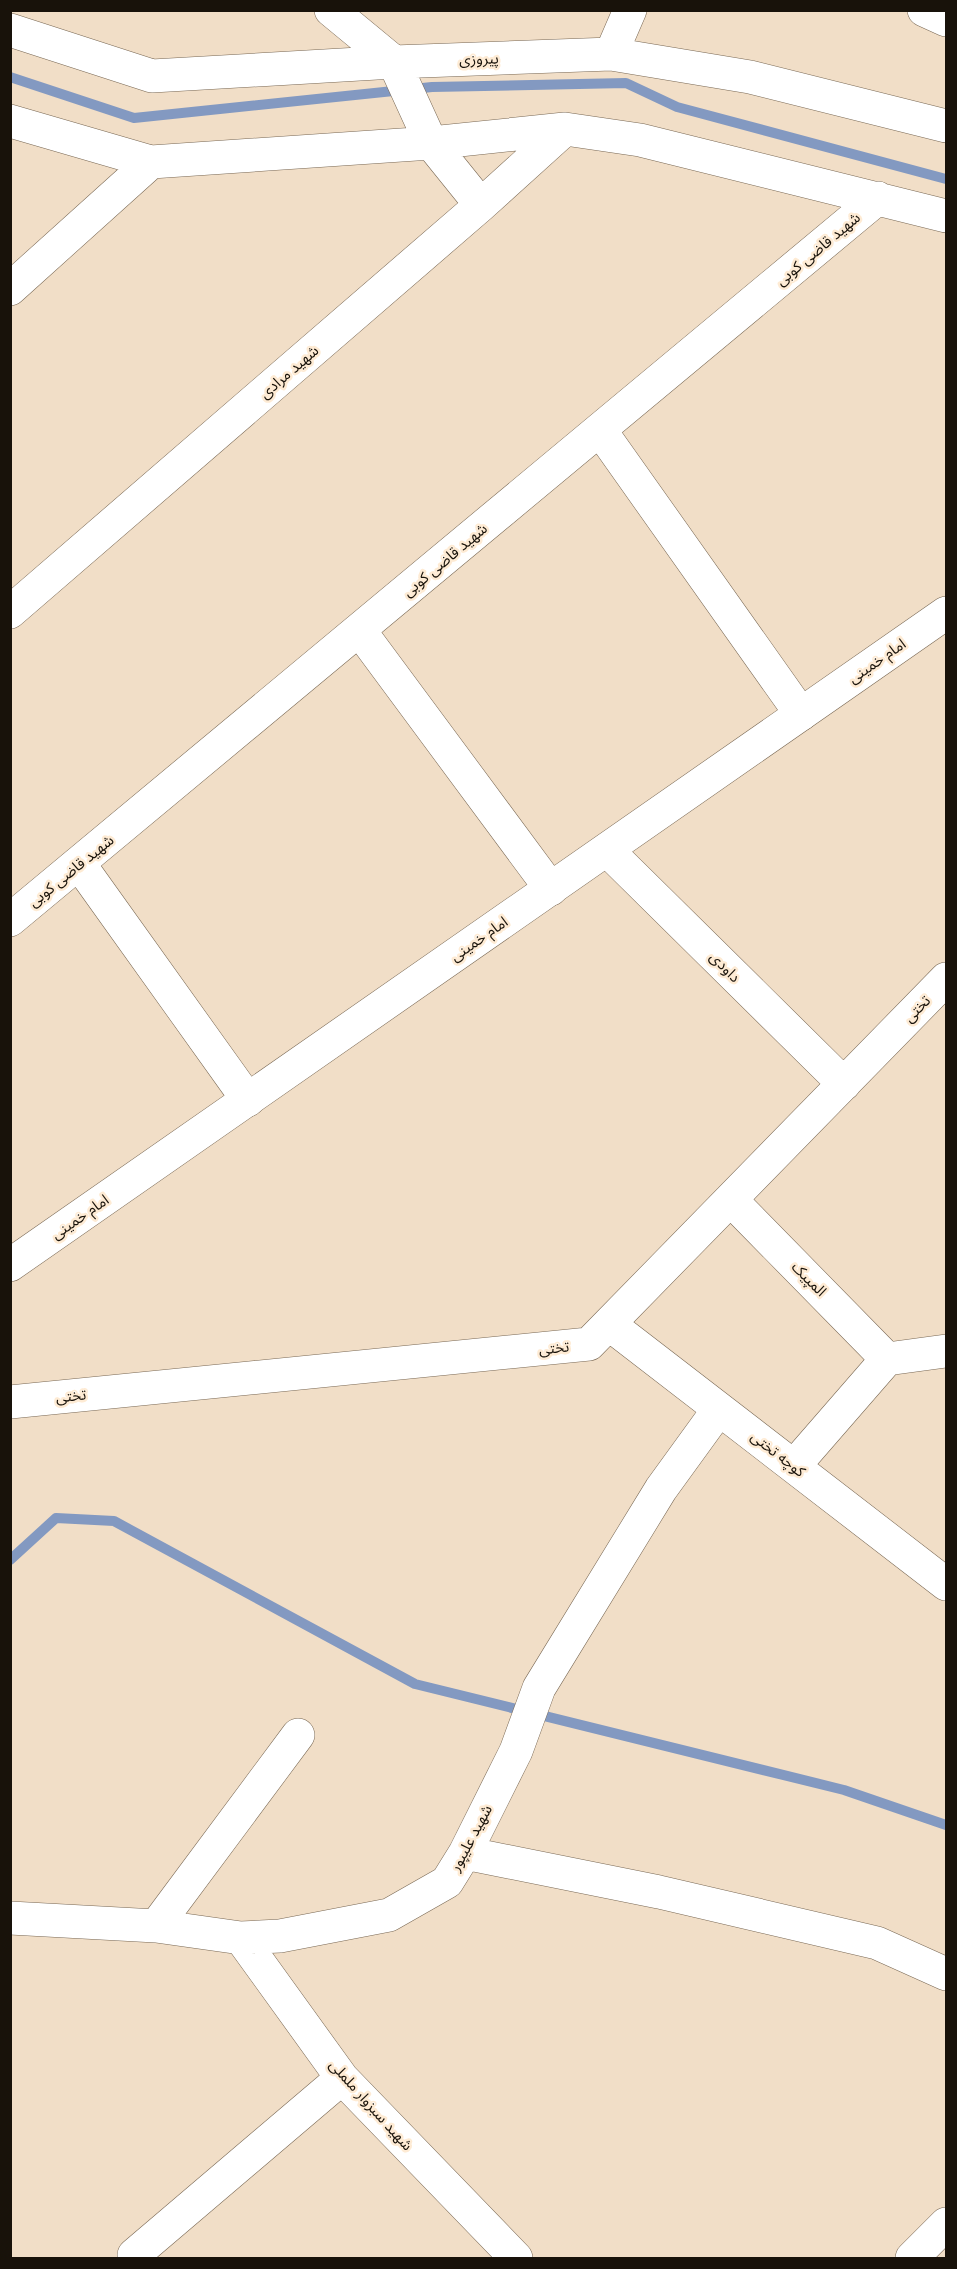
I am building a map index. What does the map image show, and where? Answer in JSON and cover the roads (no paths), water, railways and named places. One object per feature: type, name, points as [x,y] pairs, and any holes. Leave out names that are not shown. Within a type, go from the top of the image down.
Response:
[{"type":"street","points":[[331,10],[394,62],[431,143],[481,205]]},
{"type":"street","points":[[611,54],[630,10]]},
{"type":"street","points":[[924,10],[946,20]]},
{"type":"street","name":"پیروزی","points":[[10,30],[152,76],[394,62],[611,54],[750,77],[946,126]]},
{"type":"street","points":[[10,121],[151,162],[431,143],[565,129],[640,140],[946,216]]},
{"type":"street","name":"شهید مرادی","points":[[16,596],[481,205],[565,129]]},
{"type":"street","points":[[10,289],[151,162]]},
{"type":"street","name":"شهید قاضی کوبی","points":[[10,920],[80,865],[878,198]]},
{"type":"street","points":[[600,430],[801,714]]},
{"type":"street","name":"امام خمینی","points":[[10,1266],[946,613]]},
{"type":"street","points":[[360,631],[551,889]]},
{"type":"street","name":"داودی","points":[[607,850],[844,1084]]},
{"type":"street","points":[[80,865],[248,1100]]},
{"type":"street","name":"تختی","points":[[10,1402],[589,1344],[946,979]]},
{"type":"street","name":"المپیک","points":[[731,1200],[887,1359]]},
{"type":"street","name":"کوچه تختی","points":[[609,1324],[946,1584]]},
{"type":"street","points":[[794,1466],[887,1359],[946,1351]]},
{"type":"street","name":"شهید علیپور","points":[[10,1918],[156,1926],[241,1938],[280,1936],[389,1915],[447,1882],[465,1853],[516,1751],[538,1688],[661,1489],[719,1408]]},
{"type":"street","points":[[156,1926],[298,1736]]},
{"type":"street","points":[[465,1853],[659,1892],[877,1943],[946,1974]]},
{"type":"street","name":"شهید سبزوار ململی","points":[[241,1938],[342,2078],[516,2259]]},
{"type":"street","points":[[134,2255],[342,2078]]},
{"type":"street","points":[[912,2259],[946,2224]]},
{"type":"waterway","points":[[10,77],[134,118],[432,87],[626,83],[677,107],[946,179]]},
{"type":"waterway","points":[[10,1560],[56,1518],[114,1521],[415,1684],[844,1790],[946,1825]]}]
